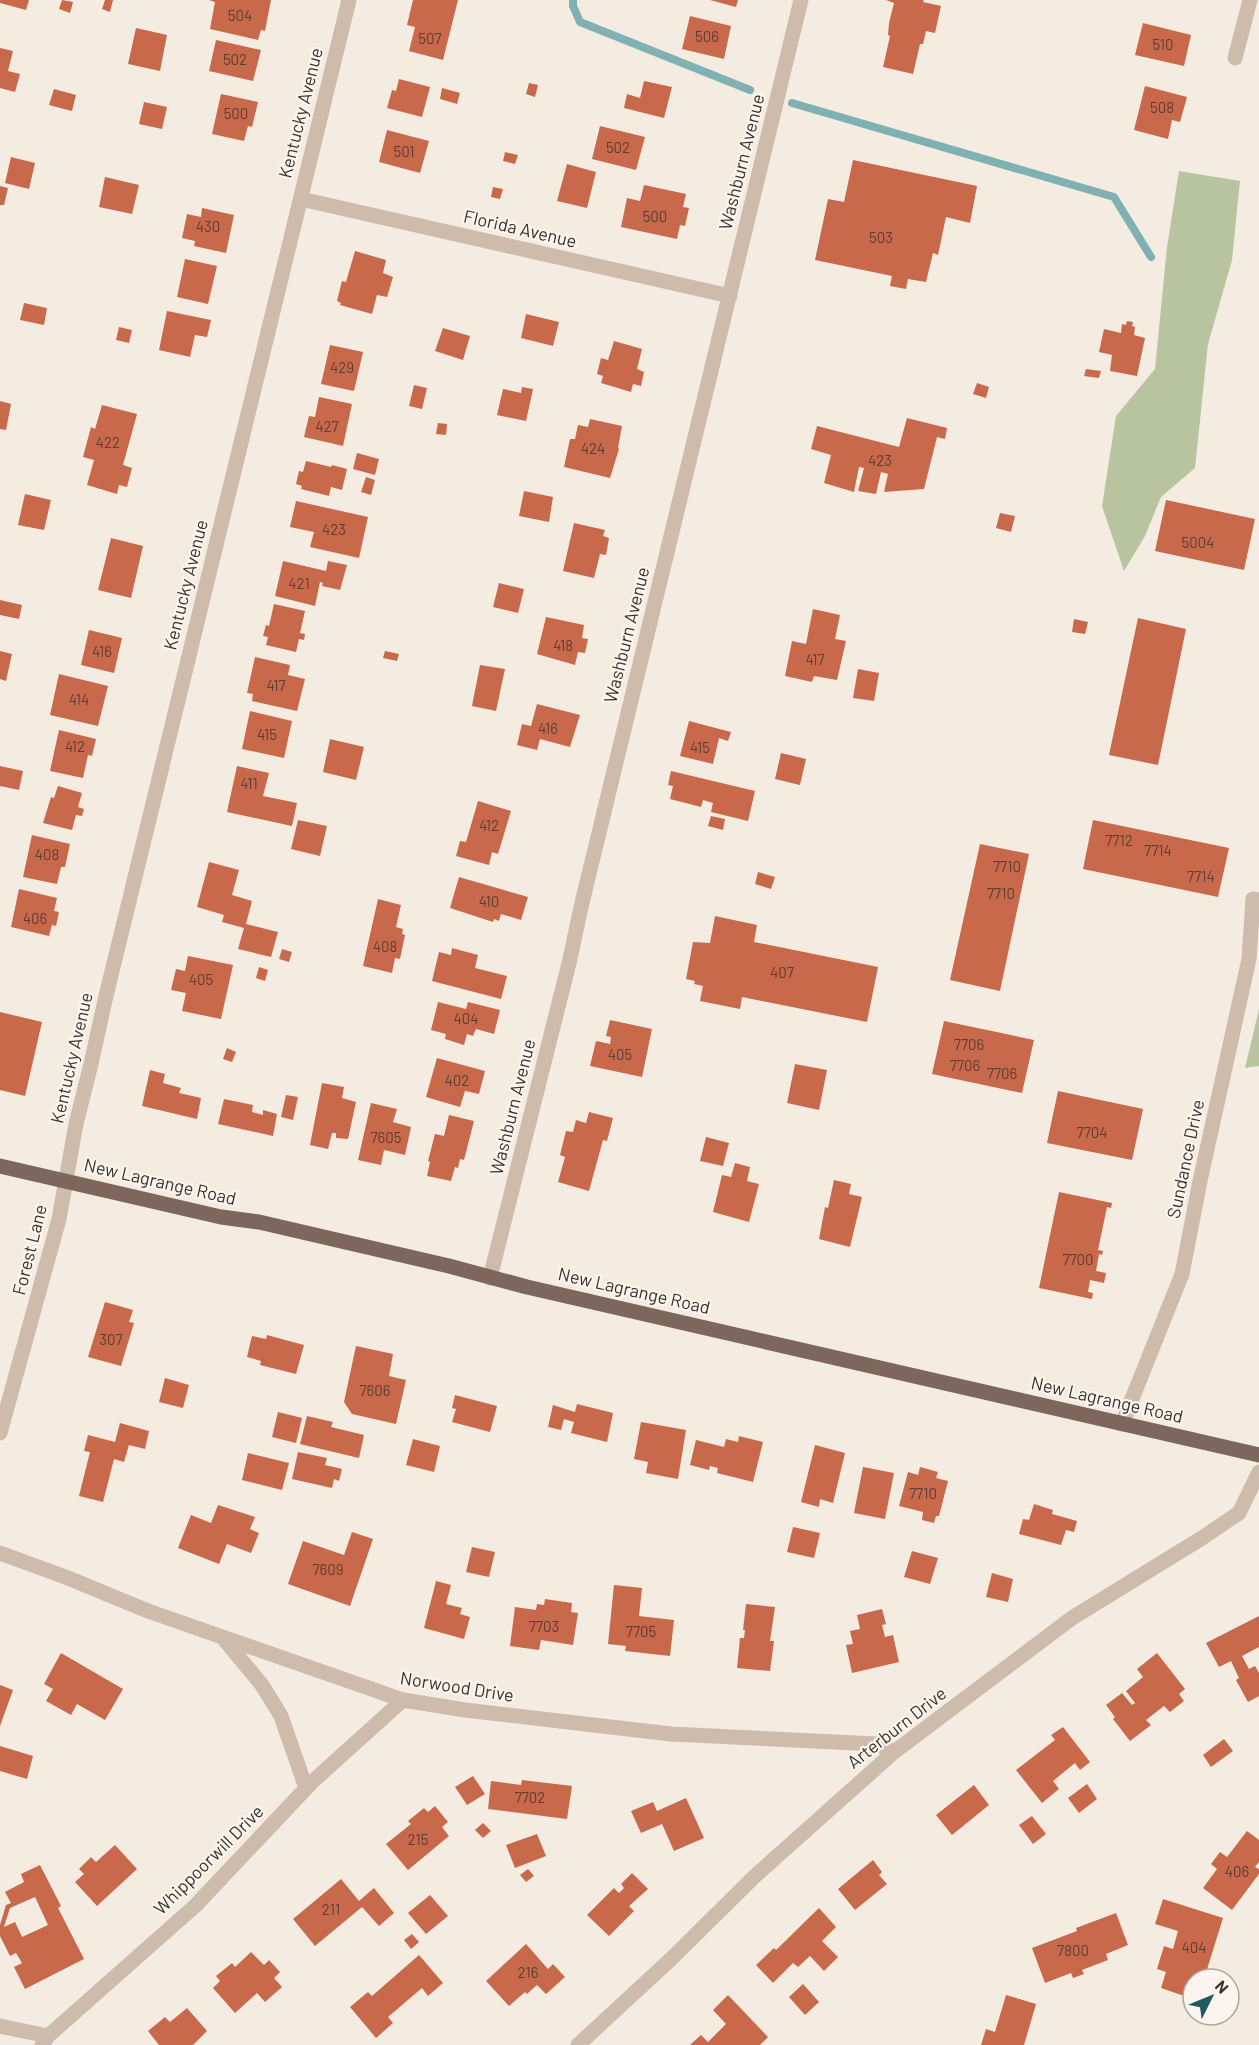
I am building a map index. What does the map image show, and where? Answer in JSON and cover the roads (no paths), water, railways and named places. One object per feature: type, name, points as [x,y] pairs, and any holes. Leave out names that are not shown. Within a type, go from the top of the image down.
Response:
[{"type":"main road","name":"New Lagrange Road","points":[[0,1166],[220,1217],[259,1222],[449,1266],[490,1278],[1259,1455]]},
{"type":"street","name":"Kentucky Avenue","points":[[66,1180],[76,1124],[106,996],[349,0]]},
{"type":"street","name":"Washburn Avenue","points":[[490,1278],[570,959],[801,0]]},
{"type":"street","points":[[1235,58],[1250,0]]},
{"type":"street","name":"Florida Avenue","points":[[301,200],[730,296]]},
{"type":"street","name":"Sundance Drive","points":[[1122,1424],[1182,1274],[1249,959],[1253,899],[1259,900]]},
{"type":"street","name":"Forest Lane","points":[[0,1433],[52,1247],[66,1180]]},
{"type":"street","name":"Arterburn Drive","points":[[578,2045],[671,1959],[755,1876],[894,1752],[1072,1618],[1239,1513],[1259,1472]]},
{"type":"street","name":"Norwood Drive","points":[[0,1554],[68,1578],[148,1611],[403,1700],[465,1710],[671,1734],[877,1744],[894,1752]]},
{"type":"street","points":[[224,1638],[262,1685],[280,1716],[306,1788]]},
{"type":"street","name":"Whippoorwill Drive","points":[[45,2041],[195,1906],[306,1788],[403,1700]]},
{"type":"street","points":[[0,2026],[45,2041]]},
{"type":"waterway","points":[[573,0],[573,6],[580,22],[750,90]]},
{"type":"waterway","points":[[792,103],[1114,197],[1151,257]]}]
